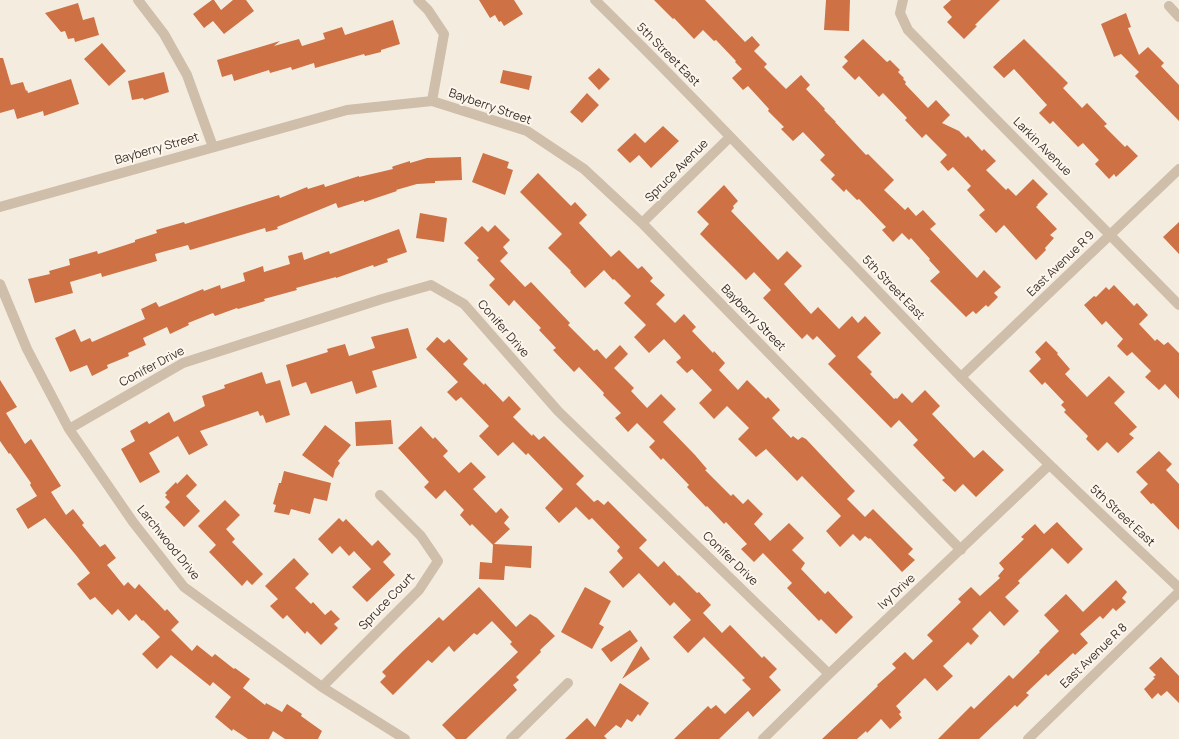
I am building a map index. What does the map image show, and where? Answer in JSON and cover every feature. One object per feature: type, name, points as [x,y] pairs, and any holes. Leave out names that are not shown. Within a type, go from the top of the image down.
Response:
[{"type":"street","points":[[138,0],[164,34],[187,75],[213,147]]},
{"type":"street","points":[[418,0],[428,10],[444,34],[432,101]]},
{"type":"street","name":"Larkin Avenue","points":[[903,0],[900,13],[908,30],[1179,305]]},
{"type":"street","name":"5th Street East","points":[[599,2],[961,377],[1049,465],[1179,588]]},
{"type":"street","points":[[1169,6],[1179,17]]},
{"type":"street","name":"Bayberry Street","points":[[0,207],[347,110],[432,101],[526,130],[584,169],[642,223],[961,550]]},
{"type":"street","name":"Spruce Avenue","points":[[642,223],[730,137]]},
{"type":"street","name":"East Avenue R 9","points":[[961,377],[1179,169]]},
{"type":"street","name":"Larchwood Drive","points":[[0,284],[27,349],[68,429],[133,522],[184,587],[322,687],[405,739]]},
{"type":"street","name":"Conifer Drive","points":[[68,429],[183,364],[431,285],[464,304],[558,411],[829,674]]},
{"type":"street","name":"Ivy Drive","points":[[763,739],[829,674],[1049,465]]},
{"type":"street","name":"Spruce Court","points":[[322,687],[419,590],[438,561],[421,536],[380,495]]},
{"type":"street","name":"East Avenue R 8","points":[[1028,739],[1179,592]]},
{"type":"street","points":[[512,739],[568,683]]},
{"type":"building","points":[[214,0],[221,10],[233,0],[246,0],[254,11],[224,34],[213,21],[204,28],[193,14]]},
{"type":"building","points":[[479,0],[514,0],[523,14],[504,26],[501,21],[499,22],[495,15],[490,18]]},
{"type":"building","points":[[654,0],[705,0],[745,42],[752,36],[760,45],[754,51],[767,64],[764,67],[786,89],[801,75],[810,85],[806,89],[825,109],[824,110],[866,155],[868,154],[894,180],[884,190],[905,210],[908,207],[916,216],[923,210],[936,224],[930,229],[977,278],[984,270],[1001,287],[994,293],[998,297],[988,307],[986,305],[976,314],[973,311],[966,317],[930,281],[940,272],[911,238],[909,240],[902,233],[893,242],[882,230],[886,227],[859,199],[857,200],[846,189],[844,192],[831,179],[835,175],[820,160],[825,155],[803,132],[793,141],[781,129],[784,127],[768,111],[769,109],[748,86],[743,90],[732,78],[742,69],[716,40],[714,41],[703,30],[694,39]]},
{"type":"building","points":[[826,0],[850,0],[849,31],[824,30]]},
{"type":"building","points":[[951,0],[1000,0],[975,25],[977,26],[964,39],[947,22],[952,17],[943,7]]},
{"type":"building","points":[[78,3],[83,20],[94,17],[99,35],[75,42],[74,38],[68,39],[65,31],[61,32],[45,13]]},
{"type":"building","points":[[1126,13],[1131,27],[1128,28],[1139,55],[1148,47],[1164,63],[1161,66],[1179,85],[1179,121],[1135,76],[1139,72],[1121,54],[1114,57],[1101,24]]},
{"type":"building","points":[[393,20],[400,44],[381,50],[381,52],[365,56],[364,54],[315,68],[314,63],[292,70],[291,67],[270,73],[269,70],[234,81],[232,74],[222,77],[217,60],[280,41],[274,46],[299,39],[302,46],[325,39],[323,33],[342,27],[345,35]]},
{"type":"building","points":[[863,39],[887,62],[890,60],[900,70],[898,72],[904,78],[903,79],[906,82],[905,84],[928,108],[936,100],[950,115],[942,123],[959,131],[966,138],[968,136],[982,151],[984,149],[996,161],[986,170],[1006,190],[1008,188],[1016,196],[1033,179],[1048,194],[1036,207],[1057,229],[1050,235],[1054,238],[1045,248],[1046,250],[1036,260],[1004,225],[996,233],[979,215],[985,210],[967,190],[971,186],[953,167],[948,171],[940,162],[947,155],[926,134],[922,138],[905,120],[907,118],[883,93],[879,97],[859,76],[855,80],[842,67],[848,61],[844,57]]},
{"type":"building","points":[[1024,39],[1068,83],[1063,88],[1082,108],[1087,103],[1107,124],[1104,126],[1125,147],[1127,145],[1138,156],[1116,177],[1114,174],[1109,179],[1095,164],[1099,160],[1083,143],[1078,147],[1053,121],[1050,124],[1039,113],[1047,105],[1014,69],[1004,78],[993,67]]},
{"type":"building","points":[[102,43],[126,71],[109,86],[84,59]]},
{"type":"building","points":[[0,58],[3,58],[11,85],[23,82],[28,93],[71,79],[79,104],[44,116],[43,111],[17,119],[14,109],[0,113]]},
{"type":"building","points":[[599,68],[610,79],[599,90],[588,78]]},
{"type":"building","points":[[503,70],[532,76],[529,90],[500,83]]},
{"type":"building","points":[[164,72],[169,92],[144,100],[143,98],[132,100],[128,81]]},
{"type":"building","points":[[587,93],[599,105],[582,123],[570,112]]},
{"type":"building","points":[[663,126],[679,141],[651,168],[639,155],[630,163],[617,150],[635,133],[645,143]]},
{"type":"building","points":[[483,153],[509,162],[507,168],[513,170],[505,195],[472,182]]},
{"type":"building","points":[[461,157],[462,180],[435,181],[435,183],[417,184],[364,202],[364,200],[338,208],[336,203],[277,227],[278,229],[266,232],[265,228],[190,250],[188,245],[155,254],[157,261],[102,277],[101,273],[70,282],[73,293],[35,303],[28,279],[50,274],[49,271],[70,265],[69,259],[97,251],[98,254],[157,233],[156,230],[184,222],[185,224],[279,195],[280,198],[307,187],[308,189],[324,184],[325,187],[359,176],[393,169],[392,167],[394,166],[410,161],[410,163],[427,158]]},
{"type":"building","points":[[538,173],[571,206],[575,202],[587,215],[579,223],[611,257],[619,250],[638,269],[642,266],[653,278],[650,281],[665,295],[656,304],[675,323],[684,314],[696,327],[692,331],[725,363],[719,370],[738,390],[747,380],[766,399],[768,397],[780,410],[772,418],[791,438],[793,436],[798,440],[802,437],[806,439],[855,491],[847,499],[865,517],[873,509],[913,549],[908,554],[915,560],[902,572],[870,538],[869,539],[865,536],[860,541],[853,534],[840,547],[826,531],[841,516],[802,476],[797,481],[766,449],[756,457],[738,439],[749,428],[727,406],[714,419],[699,403],[712,390],[692,369],[687,373],[676,362],[681,358],[680,356],[664,339],[649,353],[634,337],[646,325],[624,303],[631,296],[604,270],[585,288],[570,272],[571,271],[548,248],[562,234],[520,192]]},
{"type":"building","points":[[724,185],[738,201],[733,206],[734,208],[731,211],[778,260],[787,251],[802,266],[784,284],[811,314],[818,307],[839,329],[852,316],[858,323],[865,316],[881,333],[857,357],[872,372],[870,374],[894,399],[897,399],[902,393],[912,403],[925,390],[940,406],[932,414],[974,458],[983,450],[1004,470],[976,497],[963,484],[955,492],[942,480],[945,478],[913,445],[918,440],[899,420],[891,428],[828,364],[836,356],[817,336],[813,340],[807,334],[802,339],[763,298],[771,290],[754,272],[746,280],[700,234],[709,224],[697,212]]},
{"type":"building","points":[[420,213],[447,218],[444,242],[416,238]]},
{"type":"building","points":[[1179,222],[1179,254],[1163,237]]},
{"type":"building","points":[[495,225],[510,240],[503,247],[508,253],[500,261],[525,287],[531,282],[570,323],[568,325],[594,351],[597,349],[606,359],[620,345],[628,354],[614,368],[634,388],[631,391],[647,408],[661,394],[676,409],[663,422],[695,455],[707,469],[705,470],[731,496],[733,494],[743,504],[748,499],[763,514],[754,524],[770,541],[789,523],[804,538],[792,550],[805,563],[801,569],[825,594],[828,591],[853,617],[836,634],[821,619],[819,621],[787,588],[792,583],[763,553],[754,562],[741,549],[747,544],[726,522],[724,524],[707,506],[706,507],[687,487],[689,485],[663,458],[661,460],[649,447],[655,441],[637,423],[628,432],[615,418],[621,413],[603,395],[604,393],[579,367],[574,372],[553,350],[556,348],[539,330],[541,328],[514,300],[509,306],[489,285],[495,279],[477,260],[479,258],[464,243],[482,226],[488,232]]},
{"type":"building","points":[[399,229],[407,252],[387,259],[388,262],[374,267],[373,265],[336,278],[296,288],[297,290],[264,299],[265,301],[238,309],[237,308],[215,316],[213,313],[188,323],[189,325],[170,334],[167,327],[143,338],[146,345],[128,353],[129,356],[107,365],[108,368],[92,376],[87,365],[70,372],[55,338],[75,329],[81,342],[90,338],[92,342],[145,319],[141,309],[156,302],[159,307],[203,289],[204,291],[220,285],[221,289],[245,281],[243,273],[263,266],[264,272],[290,264],[288,256],[302,252],[304,260],[329,251],[330,254]]},
{"type":"building","points":[[1114,285],[1134,306],[1137,303],[1148,315],[1139,324],[1155,341],[1157,339],[1164,345],[1168,342],[1179,353],[1179,399],[1165,384],[1159,390],[1145,377],[1151,371],[1132,352],[1127,356],[1117,346],[1123,339],[1106,321],[1102,325],[1084,305],[1094,296],[1096,297],[1106,287],[1109,290]]},
{"type":"building","points":[[408,328],[417,358],[372,371],[377,387],[356,394],[352,381],[311,394],[306,382],[292,387],[286,365],[328,352],[327,349],[345,344],[349,356],[375,348],[371,337]]},
{"type":"building","points":[[437,337],[444,343],[449,339],[468,359],[463,364],[484,385],[485,383],[503,402],[509,396],[521,409],[513,417],[532,436],[533,434],[539,440],[544,436],[584,476],[576,484],[594,502],[598,500],[604,505],[608,501],[647,540],[639,548],[658,567],[664,561],[697,593],[699,592],[711,605],[703,613],[722,633],[730,625],[762,658],[764,656],[777,669],[769,677],[781,690],[753,717],[748,711],[719,739],[674,739],[708,706],[711,709],[716,705],[725,714],[751,689],[742,680],[745,678],[704,637],[688,653],[673,637],[691,620],[674,602],[670,606],[639,573],[623,588],[609,572],[623,558],[617,551],[620,547],[592,518],[589,520],[576,507],[559,523],[545,508],[563,489],[528,453],[526,455],[513,442],[498,456],[479,436],[489,426],[461,397],[456,401],[447,392],[458,382],[426,349]]},
{"type":"building","points":[[1046,341],[1058,353],[1057,354],[1070,369],[1065,374],[1087,397],[1109,376],[1125,392],[1114,403],[1137,427],[1129,434],[1134,438],[1118,453],[1107,442],[1098,451],[1086,439],[1088,436],[1064,412],[1066,410],[1061,405],[1064,402],[1045,382],[1042,385],[1029,371],[1041,359],[1035,352]]},
{"type":"building","points":[[262,372],[266,384],[280,380],[290,415],[266,423],[263,415],[260,416],[258,411],[200,431],[208,445],[189,455],[178,436],[149,453],[160,472],[140,483],[121,449],[135,441],[130,431],[147,421],[149,424],[169,412],[174,422],[205,406],[202,396],[225,388],[224,385]]},
{"type":"building","points":[[0,380],[17,407],[6,413],[25,444],[31,439],[61,486],[51,492],[66,515],[73,509],[84,523],[82,525],[100,547],[105,544],[116,558],[107,565],[124,586],[128,582],[135,589],[139,584],[165,611],[167,609],[179,622],[171,630],[192,651],[197,645],[212,657],[215,654],[250,679],[243,688],[265,705],[266,703],[282,712],[287,704],[302,714],[301,716],[322,731],[318,739],[285,739],[273,731],[269,739],[248,739],[233,729],[232,731],[215,717],[231,697],[213,682],[210,686],[171,655],[157,669],[142,654],[160,637],[136,614],[129,621],[118,609],[112,615],[95,597],[90,600],[77,584],[90,573],[75,554],[45,518],[28,529],[16,509],[37,496],[30,485],[31,483],[0,441]]},
{"type":"building","points":[[391,420],[393,444],[356,446],[355,422]]},
{"type":"building","points":[[325,425],[351,445],[338,461],[340,463],[335,470],[333,478],[302,455]]},
{"type":"building","points":[[421,426],[433,439],[435,437],[448,451],[443,456],[459,473],[471,462],[486,477],[473,489],[496,513],[501,508],[509,517],[504,523],[510,529],[494,544],[532,546],[531,568],[505,566],[504,580],[479,579],[480,562],[492,563],[493,545],[472,524],[470,526],[460,515],[464,510],[445,490],[436,499],[424,487],[429,482],[398,448]]},
{"type":"building","points":[[1159,451],[1172,464],[1166,470],[1179,484],[1179,530],[1140,492],[1148,484],[1136,472]]},
{"type":"building","points":[[284,471],[331,483],[327,501],[314,498],[310,514],[291,509],[289,515],[274,512],[276,505],[273,504]]},
{"type":"building","points":[[187,474],[197,485],[186,496],[200,511],[184,527],[165,507],[170,502],[165,497],[167,495],[165,493]]},
{"type":"building","points":[[225,500],[240,515],[226,529],[235,539],[232,542],[263,574],[252,585],[247,580],[242,586],[209,552],[216,545],[198,526]]},
{"type":"building","points":[[339,518],[343,522],[346,519],[372,546],[378,540],[391,554],[383,562],[395,575],[367,602],[352,587],[371,569],[354,551],[349,556],[340,546],[332,554],[318,539]]},
{"type":"building","points":[[1057,522],[1083,549],[1068,564],[1052,548],[1018,581],[1020,583],[1005,597],[1019,611],[1004,626],[990,611],[972,629],[979,636],[971,645],[968,642],[943,666],[953,676],[937,691],[925,678],[896,706],[901,712],[899,714],[902,718],[890,729],[881,719],[867,733],[866,731],[857,739],[822,739],[896,668],[892,664],[905,652],[913,660],[933,641],[927,635],[961,602],[958,599],[971,587],[980,596],[1000,578],[998,576],[1004,569],[999,563],[1024,539],[1021,537],[1035,524],[1044,534]]},
{"type":"building","points":[[294,558],[309,574],[295,588],[311,604],[313,602],[325,615],[331,610],[340,619],[334,624],[338,628],[321,645],[307,631],[305,634],[287,615],[283,619],[270,606],[278,599],[265,586]]},
{"type":"building","points":[[1116,580],[1127,592],[1122,598],[1126,602],[1116,611],[1113,608],[1103,619],[1100,616],[1080,634],[1088,643],[1075,655],[1073,653],[1048,676],[1046,674],[1026,693],[1029,695],[1017,707],[1015,705],[979,739],[938,739],[971,706],[974,709],[1009,675],[1013,679],[1059,631],[1044,615],[1066,594],[1083,612]]},
{"type":"building","points":[[479,587],[516,627],[530,614],[537,618],[555,636],[540,650],[541,652],[516,677],[519,680],[513,685],[517,690],[466,739],[456,739],[442,725],[518,652],[510,644],[512,642],[492,621],[477,635],[474,633],[454,652],[449,646],[432,663],[428,660],[393,695],[380,682],[386,676],[382,672],[403,651],[439,617],[443,621]]},
{"type":"building","points":[[585,587],[611,601],[599,624],[604,627],[592,649],[561,632]]},
{"type":"building","points":[[630,630],[638,641],[611,662],[601,649]]},
{"type":"building","points":[[641,646],[650,659],[622,679]]},
{"type":"building","points":[[1161,657],[1179,676],[1179,703],[1167,691],[1161,696],[1158,693],[1152,699],[1144,689],[1156,675],[1149,668]]},
{"type":"building","points":[[620,683],[649,703],[640,716],[638,714],[632,722],[627,719],[621,728],[616,725],[604,736],[607,739],[565,739],[587,718],[595,727]]}]
